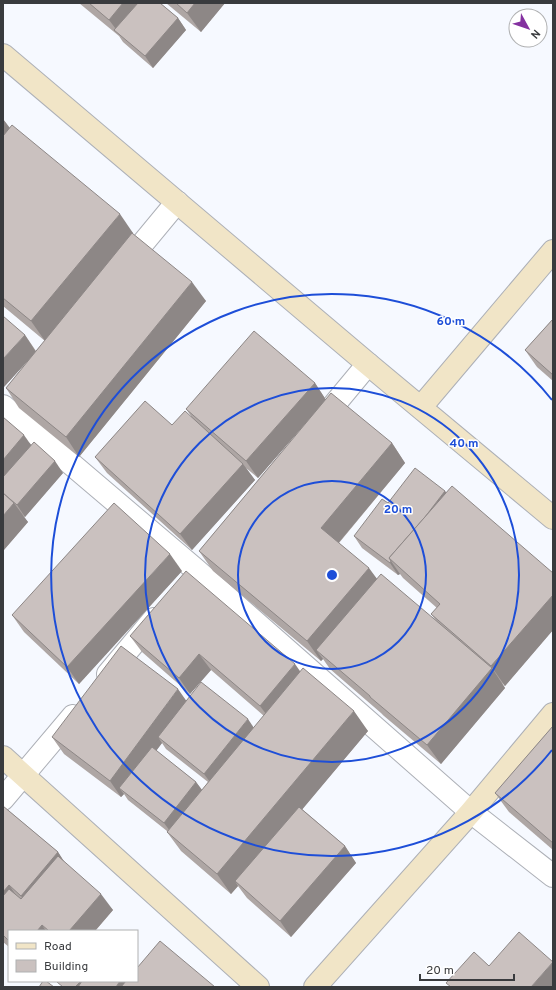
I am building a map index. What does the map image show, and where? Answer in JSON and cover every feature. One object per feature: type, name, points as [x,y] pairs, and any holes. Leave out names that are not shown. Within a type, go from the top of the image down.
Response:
[{"type":"street","points":[[3,55],[368,364],[553,518]]},
{"type":"street","points":[[111,281],[177,202]]},
{"type":"street","points":[[421,407],[553,251]]},
{"type":"street","points":[[308,437],[368,364]]},
{"type":"street","points":[[7,405],[202,564],[471,812],[553,876]]},
{"type":"street","points":[[181,588],[202,564]]},
{"type":"street","points":[[3,799],[166,606]]},
{"type":"street","points":[[316,987],[471,812],[553,714]]},
{"type":"street","points":[[3,757],[258,987]]},
{"type":"building","points":[[89,3],[123,3],[109,20]]},
{"type":"building","points":[[138,3],[160,3],[178,18],[145,56],[114,30]]},
{"type":"building","points":[[176,3],[195,3],[187,13]]},
{"type":"building","points":[[12,125],[120,214],[31,321],[3,298],[3,136]]},
{"type":"building","points":[[132,233],[192,282],[66,437],[6,388]]},
{"type":"building","points":[[3,316],[25,335],[3,359]]},
{"type":"building","points":[[553,319],[553,375],[525,350]]},
{"type":"building","points":[[254,331],[315,383],[246,461],[186,409]]},
{"type":"building","points":[[331,393],[392,443],[321,528],[369,568],[307,641],[199,551]]},
{"type":"building","points":[[145,401],[172,425],[185,411],[243,464],[180,534],[95,457]]},
{"type":"building","points":[[3,417],[24,435],[3,460]]},
{"type":"building","points":[[34,442],[55,461],[17,505],[3,493],[3,477]]},
{"type":"building","points":[[415,468],[445,491],[425,517],[389,558],[391,561],[390,563],[354,536],[382,499],[388,503]]},
{"type":"building","points":[[452,486],[553,573],[553,595],[491,666],[431,614],[440,604],[389,558]]},
{"type":"building","points":[[3,493],[14,503],[3,516]]},
{"type":"building","points":[[114,503],[170,554],[67,667],[12,615]]},
{"type":"building","points":[[186,571],[295,664],[260,706],[199,654],[179,678],[130,636]]},
{"type":"building","points":[[381,574],[492,668],[427,745],[316,650]]},
{"type":"building","points":[[121,646],[178,689],[110,781],[52,737]]},
{"type":"building","points":[[303,668],[354,711],[217,874],[167,832]]},
{"type":"building","points":[[201,682],[248,719],[204,774],[158,737]]},
{"type":"building","points":[[553,726],[553,843],[495,793]]},
{"type":"building","points":[[152,747],[196,782],[164,823],[119,788]]},
{"type":"building","points":[[3,806],[58,852],[21,896],[9,885],[3,892]]},
{"type":"building","points":[[299,807],[345,846],[280,921],[235,881]]},
{"type":"building","points":[[58,856],[101,894],[70,930],[48,930],[42,925],[38,930],[8,930],[8,940],[3,935],[3,896],[9,889],[21,899]]},
{"type":"building","points":[[519,932],[553,962],[531,987],[451,987],[446,983],[474,952],[489,966]]},
{"type":"building","points":[[160,941],[215,987],[121,987],[125,982],[138,982],[138,967]]},
{"type":"building","points":[[42,982],[47,982],[54,987],[39,987]]},
{"type":"building","points":[[57,982],[80,982],[75,987],[63,987]]},
{"type":"building","points":[[81,982],[119,982],[116,987],[78,987]]}]
